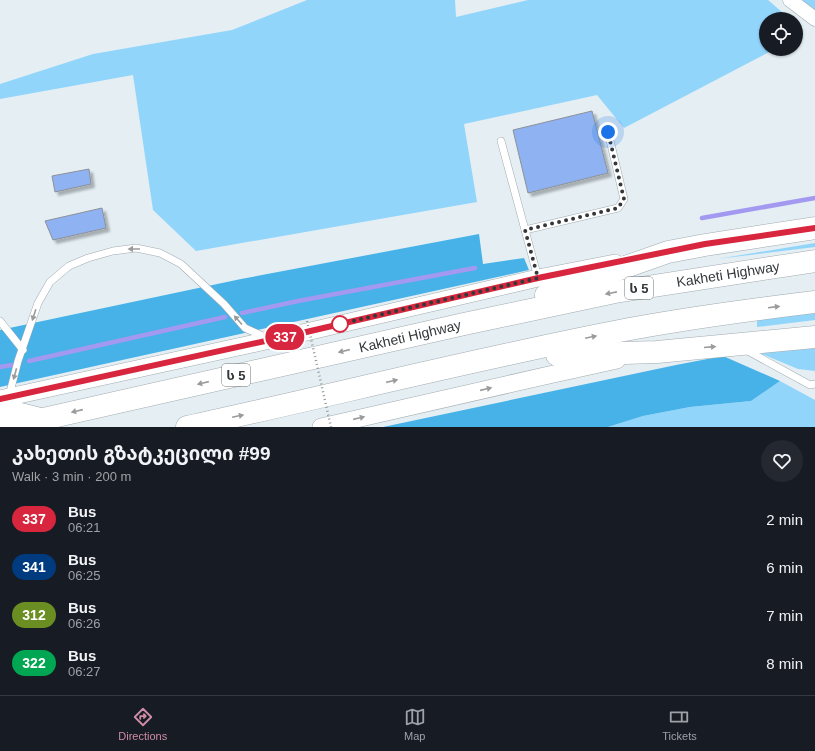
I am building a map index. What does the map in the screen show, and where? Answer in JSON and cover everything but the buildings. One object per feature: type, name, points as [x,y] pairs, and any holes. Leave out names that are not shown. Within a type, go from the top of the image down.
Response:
[{"type":"highway","points":[[464,324],[668,252],[705,244],[815,228]]},
{"type":"highway","name":"Kakheti Highway","points":[[8,427],[464,324],[615,292],[815,261]]},
{"type":"highway","points":[[186,427],[615,332],[735,312],[815,302]]},
{"type":"highway","points":[[658,352],[735,312]]},
{"type":"highway","points":[[498,357],[658,352],[815,336]]},
{"type":"highway","points":[[3,402],[41,419]]},
{"type":"street","points":[[790,0],[815,19]]},
{"type":"street","name":"Kakheti Highway","points":[[3,402],[538,278],[668,252]]},
{"type":"street","points":[[321,427],[549,375],[658,352]]},
{"type":"lane","points":[[525,230],[618,208],[624,199],[608,132]]},
{"type":"lane","points":[[500,141],[538,278]]},
{"type":"lane","points":[[3,402],[23,350],[38,303],[50,282],[69,266],[113,250],[136,248],[160,253],[181,264],[224,304],[245,328],[271,339]]},
{"type":"lane","points":[[0,321],[23,350]]},
{"type":"lane","points":[[736,345],[813,385]]},
{"type":"path","points":[[308,321],[330,427]]},
{"type":"shaded area","points":[[307,0],[455,0],[456,17],[528,0],[768,0],[782,12],[759,12],[759,56],[762,56],[624,128],[597,95],[464,124],[477,202],[196,251],[153,210],[133,75],[0,99],[0,84],[93,54],[232,30]]},
{"type":"shaded area","points":[[801,0],[815,0],[815,12]]},
{"type":"shaded area","points":[[479,234],[483,264],[524,258],[529,270],[0,387],[0,330],[241,279]]},
{"type":"shaded area","points":[[815,243],[815,247],[717,259]]},
{"type":"shaded area","points":[[815,311],[815,320],[757,327],[757,318]]},
{"type":"shaded area","points":[[815,345],[815,371],[798,369],[757,352]]},
{"type":"shaded area","points":[[723,356],[780,381],[751,401],[690,407],[643,416],[608,427],[383,427],[676,365]]},
{"type":"shaded area","points":[[780,381],[815,400],[815,427],[608,427],[643,416],[690,407],[751,401]]},
{"type":"waterway","points":[[702,218],[815,198]]},
{"type":"waterway","points":[[242,313],[475,268]]},
{"type":"waterway","points":[[29,361],[225,317]]},
{"type":"waterway","points":[[0,367],[12,365]]},
{"type":"bus line","name":"337","points":[[0,399],[8,399],[302,333],[538,278],[705,244],[815,228]]},
{"type":"route","points":[[340,324],[538,278],[525,230],[618,208],[624,199],[608,132]]}]
